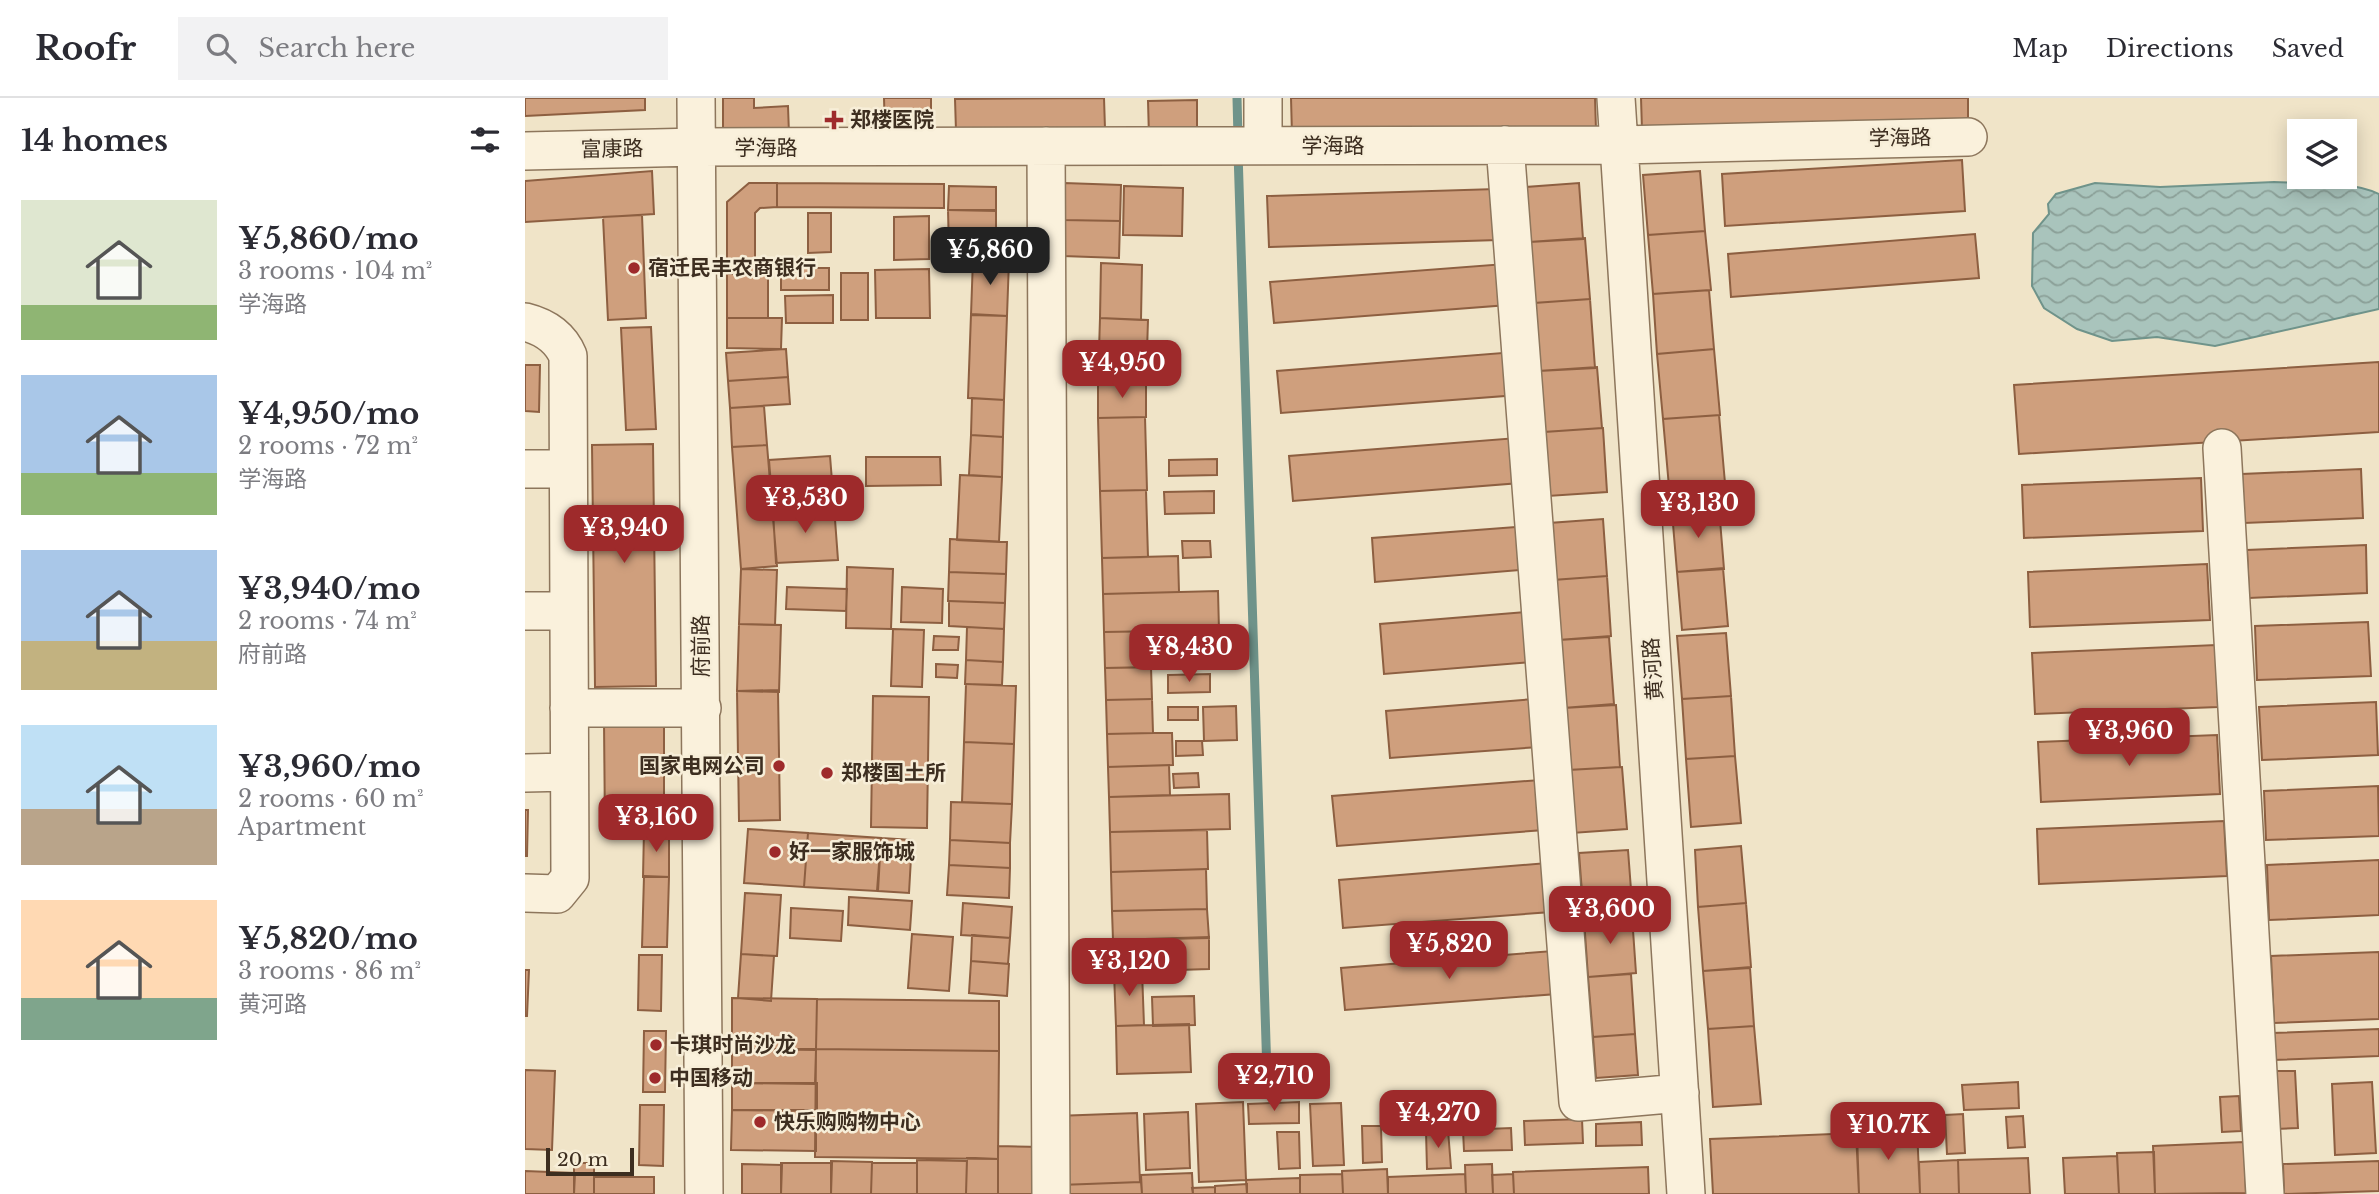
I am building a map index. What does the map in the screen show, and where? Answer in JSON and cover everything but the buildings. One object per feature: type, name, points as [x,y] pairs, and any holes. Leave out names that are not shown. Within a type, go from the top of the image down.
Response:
[{"type":"street","name":"府前路","points":[[696,98],[704,1194]]},
{"type":"street","points":[[1246,146],[1263,98]]},
{"type":"street","name":"黄河路","points":[[1616,98],[1686,1194]]},
{"type":"street","name":"学海路","points":[[698,147],[1620,145],[1968,137]]},
{"type":"street","points":[[1504,145],[1578,1102],[1680,1093]]},
{"type":"street","points":[[1046,146],[1051,1194]]},
{"type":"street","name":"富康路","points":[[525,151],[698,147]]},
{"type":"street","points":[[525,322],[536,325],[562,342],[568,356],[569,611],[569,878],[557,894],[525,893]]},
{"type":"street","points":[[2222,448],[2265,1194]]},
{"type":"street","points":[[525,469],[568,469]]},
{"type":"street","points":[[525,611],[569,611]]},
{"type":"street","points":[[569,708],[702,708]]},
{"type":"street","points":[[525,773],[569,772]]},
{"type":"water","points":[[2274,182],[2287,182],[2287,189],[2357,187],[2379,194],[2379,309],[2215,346],[2157,337],[2112,341],[2077,329],[2044,308],[2032,286],[2033,233],[2049,214],[2048,204],[2056,194],[2095,183],[2160,187]]},
{"type":"waterway","points":[[1237,98],[1238,138]]},
{"type":"waterway","points":[[1238,152],[1267,1074]]},
{"type":"place","name":"郑楼医院","points":[[834,120]]},
{"type":"place","name":"宿迁民丰农商银行","points":[[634,268]]},
{"type":"place","name":"国家电网公司","points":[[779,766]]},
{"type":"place","name":"郑楼国土所","points":[[827,773]]},
{"type":"place","name":"好一家服饰城","points":[[775,852]]},
{"type":"place","name":"卡琪时尚沙龙","points":[[656,1045]]},
{"type":"place","name":"中国移动","points":[[655,1078]]},
{"type":"place","name":"快乐购购物中心","points":[[760,1122]]}]
